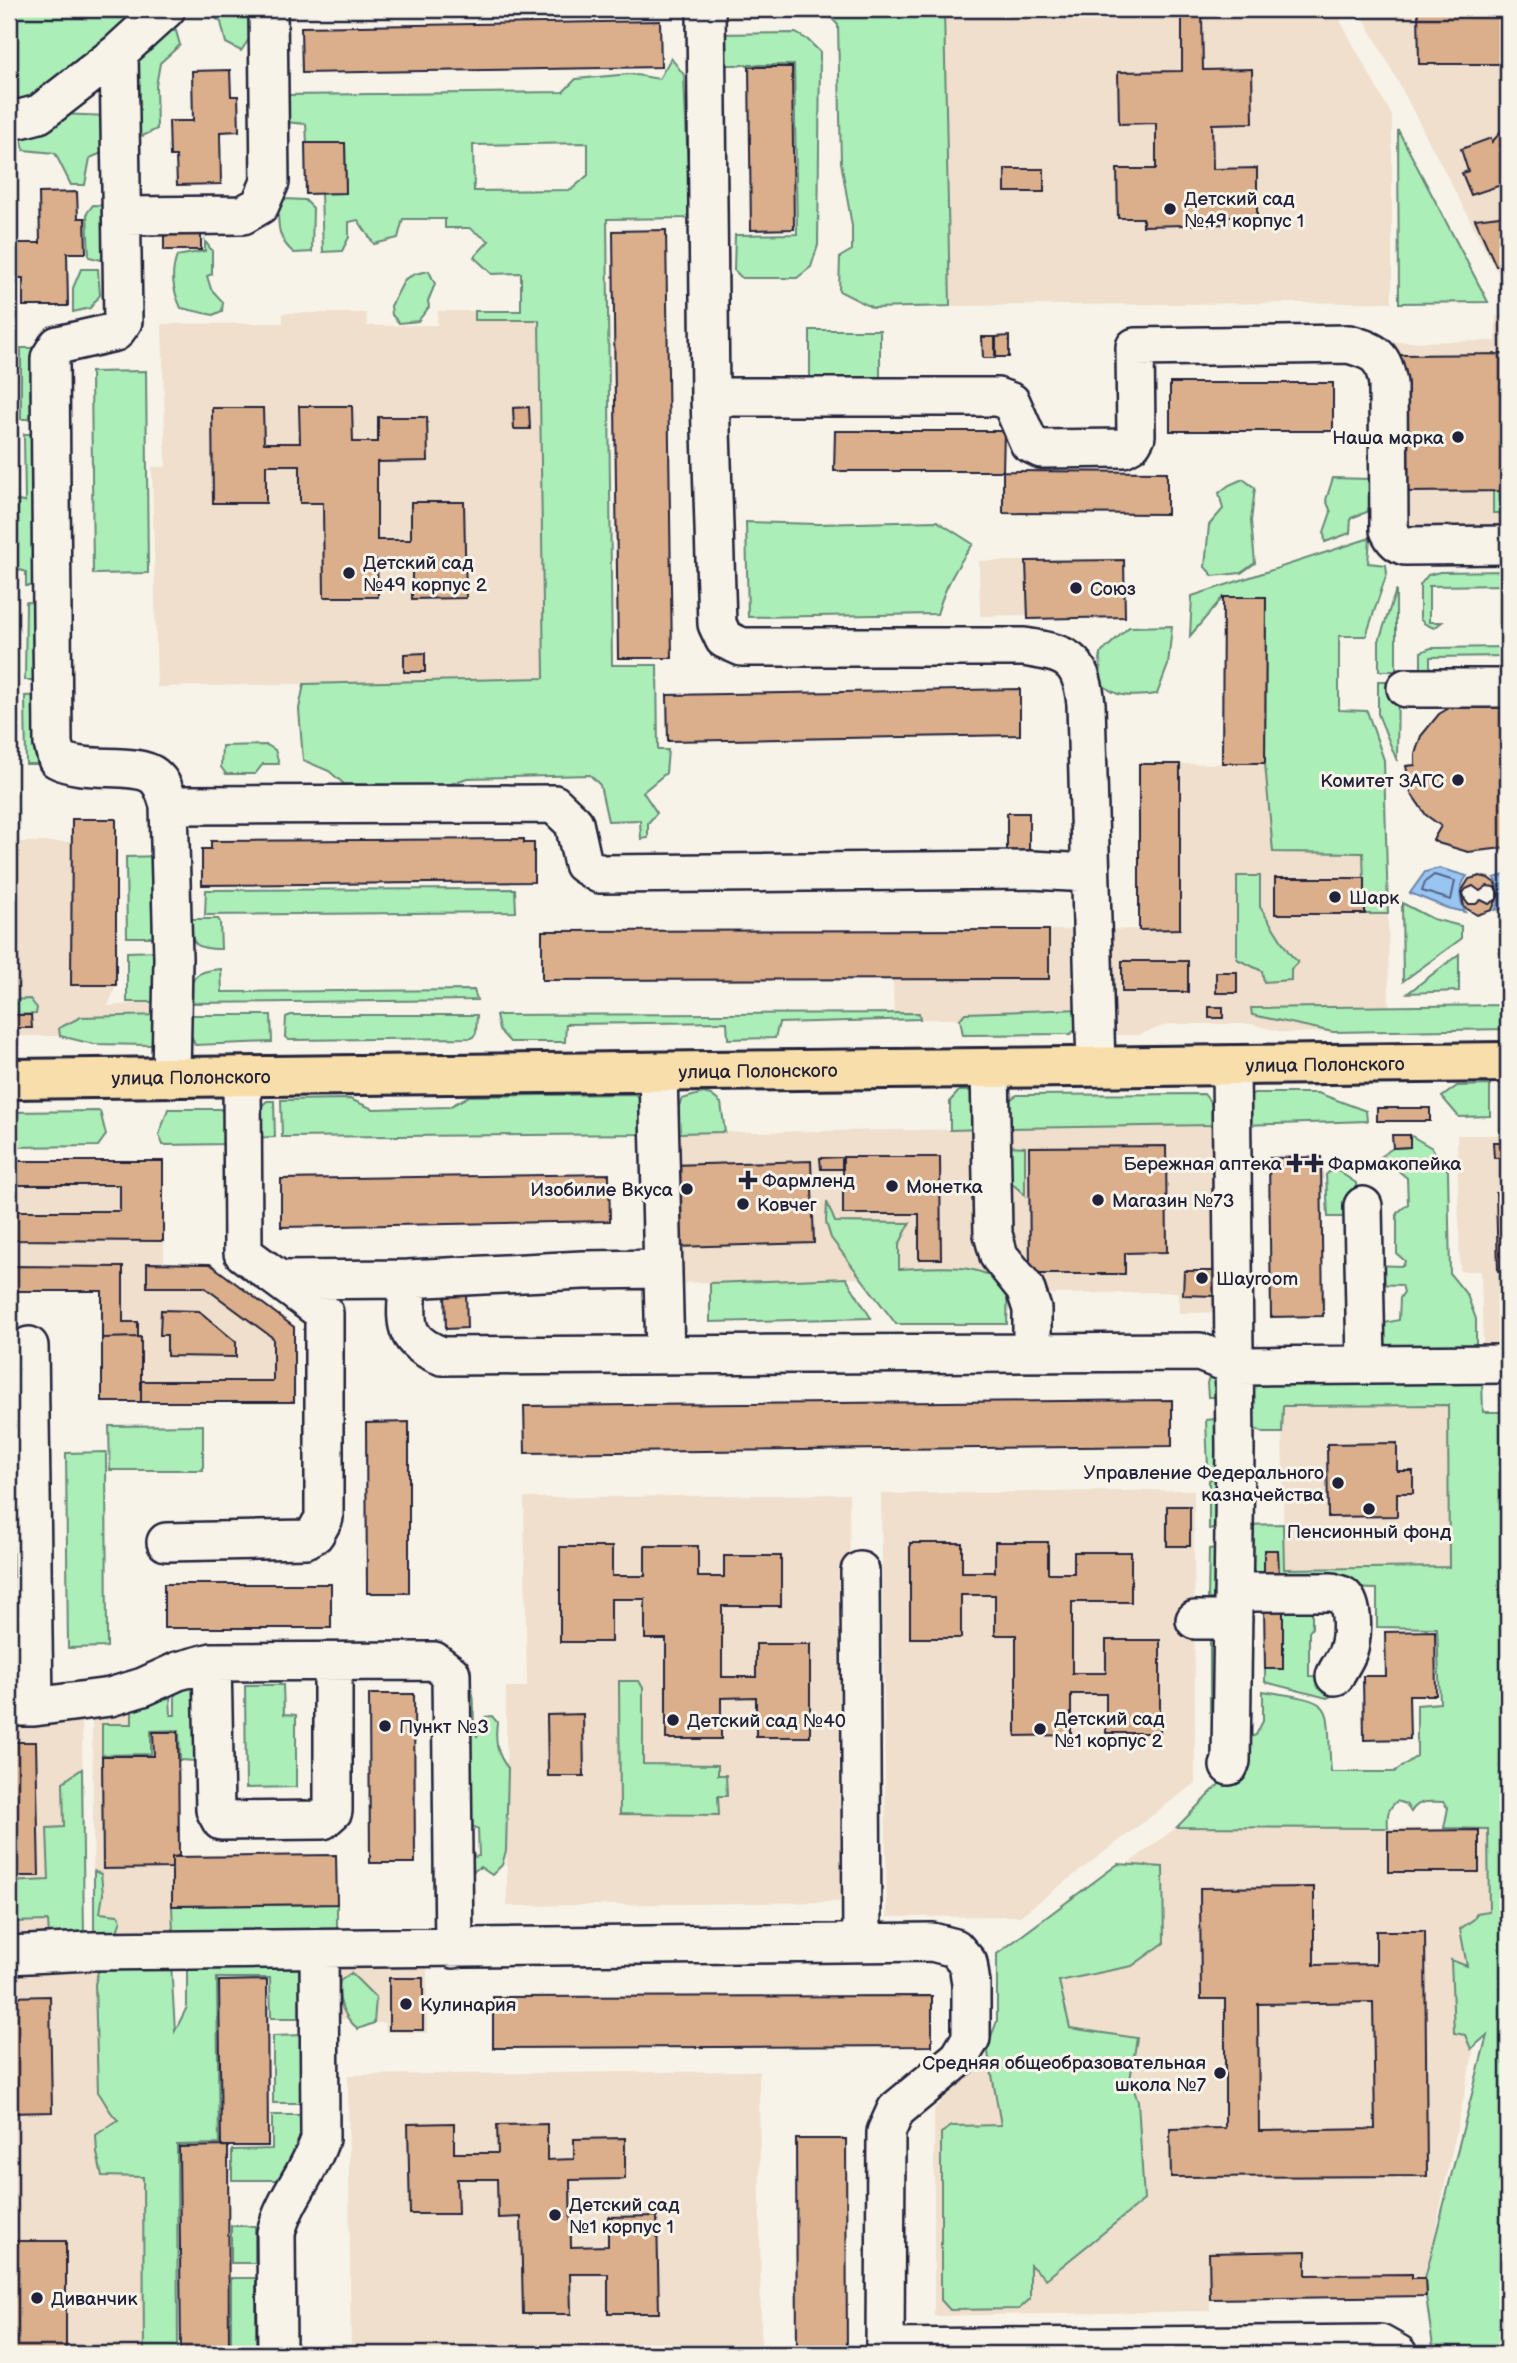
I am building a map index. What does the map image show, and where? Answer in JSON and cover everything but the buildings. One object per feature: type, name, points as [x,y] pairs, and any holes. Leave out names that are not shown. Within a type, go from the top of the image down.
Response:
[{"type":"main road","name":"улица Полонского","points":[[9,1079],[1508,1062]]},
{"type":"street","points":[[9,119],[39,114],[119,52],[166,9]]},
{"type":"street","points":[[123,216],[243,215],[260,205],[270,183],[268,9]]},
{"type":"street","points":[[706,9],[710,397],[717,624],[724,639],[742,647],[1024,647],[1050,652],[1070,660],[1084,678],[1086,704],[1096,1067]]},
{"type":"street","points":[[119,52],[123,321],[115,332],[58,345],[50,358],[53,744],[57,758],[69,765],[133,770],[153,775],[164,789],[169,805],[173,958],[171,1078]]},
{"type":"street","points":[[710,397],[997,397],[1011,402],[1029,443],[1041,449],[1123,448],[1132,443],[1136,436],[1135,347],[1349,344],[1371,351],[1385,365],[1388,384],[1389,530],[1392,537],[1398,544],[1405,546],[1508,545]]},
{"type":"street","points":[[1406,688],[1508,688]]},
{"type":"street","points":[[169,805],[554,804],[575,823],[583,864],[599,874],[1031,870],[1090,873]]},
{"type":"street","points":[[1229,1766],[1234,1686],[1235,1366],[1231,1065]]},
{"type":"street","points":[[990,1068],[993,1234],[999,1256],[1025,1288],[1032,1308],[1032,1353]]},
{"type":"street","points":[[658,1072],[665,1355]]},
{"type":"street","points":[[166,1542],[306,1539],[315,1534],[324,1518],[324,1313],[243,1253],[242,1077]]},
{"type":"street","points":[[1363,1206],[1366,1366]]},
{"type":"street","points":[[280,1280],[408,1279],[583,1270],[663,1269]]},
{"type":"street","points":[[408,1279],[407,1324],[413,1339],[425,1350],[442,1356],[1199,1352],[1235,1366],[1508,1364]]},
{"type":"street","points":[[29,1346],[21,1707],[110,1697],[144,1687],[178,1671],[212,1662],[434,1661],[451,1674],[454,1949]]},
{"type":"street","points":[[860,1571],[872,1676],[850,1752],[862,1943]]},
{"type":"street","points":[[1195,1620],[1233,1606],[1332,1592],[1343,1596],[1350,1615],[1350,1642],[1335,1676]]},
{"type":"street","points":[[212,1662],[215,1810],[221,1821],[323,1820],[333,1811],[333,1663]]},
{"type":"street","points":[[9,1955],[90,1951],[932,1942],[955,1948],[968,1963],[971,1984],[971,2038],[959,2058],[896,2110],[886,2132],[885,2351],[1380,2344],[1398,2354]]},
{"type":"street","points":[[277,2354],[276,2233],[280,2217],[315,2156],[320,2139],[319,1950]]},
{"type":"shaded area","points":[[719,9],[823,9],[832,18],[719,18]]},
{"type":"shaded area","name":"Детский сад №49 корпус 1","points":[[944,9],[1334,9],[1392,116],[1392,302],[950,306]]},
{"type":"shaded area","points":[[1359,9],[1508,9],[1508,293],[1395,76]]},
{"type":"shaded area","name":"Детский сад №49 корпус 2","points":[[438,311],[475,311],[475,320],[539,319],[544,678],[157,687],[152,467],[166,467],[162,324],[283,323],[283,313],[366,313],[367,326],[437,325]]},
{"type":"shaded area","name":"Наша марка","points":[[1496,316],[1508,316],[1508,535],[1404,530],[1397,513],[1393,342],[1496,341]]},
{"type":"shaded area","points":[[979,561],[1026,561],[1028,615],[980,616]]},
{"type":"shaded area","points":[[1265,763],[1273,851],[1363,853],[1365,913],[1388,914],[1389,1007],[1251,1008],[1252,1015],[1333,1032],[1285,1033],[1252,1024],[1169,1024],[1138,1035],[963,1035],[960,1019],[920,1019],[919,1013],[894,1013],[893,979],[1049,930],[1180,929],[1180,764]]},
{"type":"shaded area","points":[[9,842],[72,842],[71,984],[116,985],[108,1006],[154,1002],[159,998],[150,1045],[93,1044],[60,1036],[9,1036]]},
{"type":"shaded area","points":[[975,1091],[1017,1095],[1012,1097],[1008,1128],[1213,1125],[1213,1251],[1224,1312],[1179,1313],[1178,1292],[1044,1294],[1005,1291],[958,1268],[899,1269],[899,1245],[910,1223],[835,1222],[828,1204],[826,1222],[831,1238],[862,1278],[675,1283],[677,1133],[986,1129]]},
{"type":"shaded area","points":[[1457,1135],[1508,1135],[1508,1344],[1504,1346],[1483,1346],[1481,1271],[1460,1271]]},
{"type":"shaded area","points":[[9,1161],[163,1161],[164,1263],[210,1264],[294,1327],[294,1402],[102,1402],[102,1291],[9,1291]]},
{"type":"shaded area","points":[[1448,1405],[1450,1568],[1284,1569],[1282,1406]]},
{"type":"shaded area","name":"Детский сад №1 корпус 2","points":[[1194,1490],[1195,1783],[1020,1916],[887,1917],[881,1494]]},
{"type":"shaded area","name":"Детский сад №40","points":[[849,1494],[850,1564],[838,1565],[840,1902],[507,1906],[506,1687],[527,1687],[524,1498]]},
{"type":"shaded area","points":[[170,1696],[171,1715],[176,1715],[195,1761],[178,1761],[179,1856],[172,1857],[173,1931],[100,1939],[94,1929],[92,1708],[132,1699]]},
{"type":"shaded area","points":[[82,1719],[84,1936],[9,1938],[9,1720]]},
{"type":"shaded area","name":"Средняя общеобразовательная школа №7","points":[[1177,1827],[1488,1829],[1489,1978],[1425,2278],[1426,2296],[1210,2299],[1210,2311],[934,2316],[934,2109],[1007,2037],[1005,1956]]},
{"type":"shaded area","points":[[328,1958],[427,1966],[427,2033],[386,2032],[385,2023],[374,2023],[358,2029],[346,2019],[325,2018]]},
{"type":"shaded area","points":[[104,1966],[98,2091],[108,2105],[111,2115],[119,2120],[110,2126],[103,2176],[143,2176],[144,2354],[9,2354],[9,1967]]},
{"type":"shaded area","name":"Детский сад №1 корпус 1","points":[[759,2071],[761,2354],[351,2354],[348,2075]]},
{"type":"green space","points":[[9,9],[142,9],[64,89],[9,109]]},
{"type":"green space","points":[[202,9],[249,9],[249,39],[241,51],[226,43],[221,22]]},
{"type":"green space","points":[[823,9],[944,9],[950,306],[873,308],[839,291],[840,257],[852,250],[852,226],[841,162],[838,25]]},
{"type":"green space","points":[[156,31],[176,31],[180,45],[160,63],[156,86],[157,129],[143,136],[129,130],[136,50]]},
{"type":"green space","points":[[796,33],[820,52],[818,245],[811,267],[797,278],[742,278],[734,270],[735,235],[797,234],[794,65],[716,65],[716,34]]},
{"type":"green space","points":[[671,58],[684,75],[690,218],[607,219],[612,665],[657,665],[658,750],[668,750],[666,773],[643,792],[657,813],[648,823],[648,838],[641,839],[640,820],[608,821],[600,785],[590,775],[467,778],[445,786],[344,784],[329,771],[303,760],[299,709],[304,684],[544,678],[539,320],[475,320],[475,311],[521,311],[521,273],[492,274],[474,257],[489,241],[469,228],[445,228],[445,219],[403,219],[398,238],[374,244],[358,220],[349,222],[349,237],[342,251],[323,252],[321,193],[346,192],[345,143],[307,143],[306,124],[285,122],[284,95],[563,92],[576,79],[630,74],[659,79]],"holes":[[[588,143],[588,175],[571,190],[474,191],[473,145]]]},
{"type":"green space","points":[[58,114],[109,116],[111,149],[90,158],[85,185],[71,185],[55,153],[24,150],[20,132]]},
{"type":"green space","points":[[1398,130],[1488,302],[1399,303]]},
{"type":"green space","points":[[283,199],[305,200],[313,208],[312,252],[294,253],[284,242],[278,219],[278,204]]},
{"type":"green space","points":[[93,205],[109,206],[111,250],[101,260],[89,257],[87,213]]},
{"type":"green space","points":[[205,241],[212,251],[212,274],[207,276],[211,289],[223,302],[222,311],[213,315],[181,308],[173,282],[177,256],[205,251]]},
{"type":"green space","points":[[81,269],[98,269],[100,295],[90,308],[73,312],[73,288]]},
{"type":"green space","points":[[429,271],[435,284],[428,301],[429,307],[418,321],[399,323],[392,315],[391,306],[405,279]]},
{"type":"green space","points":[[810,330],[880,330],[880,380],[810,380]]},
{"type":"green space","points":[[21,348],[37,348],[37,419],[21,419]]},
{"type":"green space","points":[[146,371],[148,573],[93,574],[91,372]]},
{"type":"green space","points":[[24,434],[42,434],[42,586],[26,586],[26,572],[11,567],[9,500],[25,502]]},
{"type":"green space","points":[[1333,478],[1369,479],[1370,504],[1367,512],[1351,518],[1350,533],[1325,542],[1324,532],[1331,512],[1326,500]]},
{"type":"green space","points":[[1243,479],[1255,488],[1251,521],[1255,563],[1241,573],[1213,576],[1205,567],[1209,525],[1223,509],[1219,493]]},
{"type":"green space","points":[[1493,491],[1508,491],[1508,513],[1493,513]]},
{"type":"green space","points":[[937,521],[973,544],[952,578],[937,614],[748,617],[746,522],[818,524]]},
{"type":"green space","points":[[1370,538],[1368,563],[1386,565],[1387,573],[1366,636],[1339,636],[1339,710],[1367,711],[1384,760],[1388,914],[1365,914],[1363,853],[1273,852],[1265,763],[1266,597],[1223,597],[1190,636],[1192,596]]},
{"type":"green space","points":[[1508,571],[1508,585],[1429,586],[1429,622],[1442,622],[1434,628],[1420,619],[1420,585],[1428,575],[1440,572]]},
{"type":"green space","points":[[1396,590],[1396,671],[1379,671],[1379,641]]},
{"type":"green space","points":[[26,602],[45,603],[44,680],[25,680]]},
{"type":"green space","points":[[1172,626],[1168,665],[1157,694],[1120,694],[1101,683],[1100,654],[1129,627]]},
{"type":"green space","points":[[1508,647],[1508,656],[1430,657],[1430,675],[1421,670],[1421,652],[1431,648]]},
{"type":"green space","points":[[1378,681],[1398,681],[1397,761],[1378,714]]},
{"type":"green space","points":[[44,695],[44,764],[26,764],[25,696]]},
{"type":"green space","points":[[267,745],[275,750],[279,764],[263,764],[255,774],[226,774],[221,767],[222,746]]},
{"type":"green space","points":[[160,856],[160,937],[127,937],[126,857]]},
{"type":"green space","points":[[1237,876],[1260,876],[1260,907],[1298,962],[1291,969],[1291,980],[1264,982],[1262,971],[1237,959]]},
{"type":"green space","points":[[515,889],[516,912],[205,915],[206,890]]},
{"type":"green space","points":[[1402,903],[1433,919],[1461,926],[1461,939],[1403,981]]},
{"type":"green space","points":[[190,919],[218,919],[221,949],[196,944],[191,935]]},
{"type":"green space","points":[[159,951],[154,1002],[127,1002],[127,952]]},
{"type":"green space","points":[[1459,954],[1459,991],[1408,993]]},
{"type":"green space","points":[[221,969],[222,992],[474,990],[477,1000],[189,1003],[195,977]]},
{"type":"green space","points":[[30,999],[37,1008],[36,1014],[9,1015],[9,1000]]},
{"type":"green space","points":[[1508,1005],[1508,1029],[1333,1032],[1252,1015],[1251,1008]]},
{"type":"green space","points":[[1082,1009],[1077,1029],[1070,1034],[963,1035],[960,1019],[965,1013]]},
{"type":"green space","points":[[919,1013],[920,1019],[779,1023],[775,1038],[728,1039],[727,1022],[566,1024],[565,1042],[510,1042],[499,1030],[496,1015]]},
{"type":"green space","points":[[161,1015],[156,1041],[150,1045],[93,1044],[60,1036],[59,1028],[81,1017]]},
{"type":"green space","points":[[190,1015],[271,1015],[272,1042],[195,1045],[190,1032]]},
{"type":"green space","points":[[477,1015],[476,1033],[472,1038],[289,1040],[285,1037],[286,1017]]},
{"type":"green space","points":[[1490,1085],[1490,1116],[1459,1117],[1442,1097],[1457,1086]]},
{"type":"green space","points":[[959,1091],[975,1091],[986,1129],[950,1130],[950,1101]]},
{"type":"green space","points":[[703,1093],[711,1095],[721,1103],[725,1132],[677,1133],[676,1112],[682,1099]]},
{"type":"green space","points":[[1254,1093],[1318,1093],[1366,1111],[1367,1121],[1243,1125],[1248,1096]]},
{"type":"green space","points":[[634,1094],[645,1099],[649,1134],[282,1137],[281,1100],[350,1099],[373,1109],[449,1107],[469,1096]]},
{"type":"green space","points":[[1204,1094],[1212,1104],[1213,1125],[1008,1128],[1008,1101],[1017,1095]]},
{"type":"green space","points":[[267,1101],[274,1101],[275,1137],[252,1138],[256,1111]]},
{"type":"green space","points":[[168,1109],[220,1109],[227,1115],[229,1144],[163,1145],[159,1135]]},
{"type":"green space","points":[[100,1111],[106,1135],[98,1146],[9,1147],[9,1112]]},
{"type":"green space","points":[[1410,1135],[1432,1148],[1448,1171],[1450,1274],[1467,1295],[1476,1319],[1476,1346],[1371,1347],[1371,1326],[1399,1320],[1400,1298],[1404,1292],[1402,1285],[1370,1284],[1370,1265],[1403,1266],[1405,1261],[1397,1254],[1397,1213],[1408,1204],[1407,1178],[1381,1156],[1393,1148],[1410,1147]]},
{"type":"green space","points":[[1009,1146],[1025,1147],[1025,1195],[1000,1173]]},
{"type":"green space","points":[[1331,1170],[1338,1171],[1356,1183],[1356,1206],[1349,1217],[1328,1217],[1326,1175]]},
{"type":"green space","points":[[827,1202],[835,1222],[910,1223],[899,1245],[899,1269],[957,1268],[986,1274],[997,1281],[1006,1295],[1007,1324],[896,1324],[831,1238],[826,1222]]},
{"type":"green space","points":[[846,1278],[871,1318],[710,1322],[710,1283]]},
{"type":"green space","points":[[1214,1365],[1219,1370],[1223,1409],[1222,1609],[1215,1609],[1214,1599],[1208,1599],[1209,1549],[1218,1548],[1218,1529],[1209,1529],[1209,1480],[1212,1479],[1212,1470],[1208,1469],[1206,1420],[1216,1419],[1216,1397],[1208,1397],[1207,1383]]},
{"type":"green space","points":[[1259,1380],[1482,1380],[1483,1412],[1508,1412],[1508,2354],[1434,2354],[1425,2278],[1487,2035],[1471,2049],[1465,2035],[1454,2033],[1451,1960],[1467,1966],[1460,1929],[1474,1919],[1477,1913],[1489,1911],[1488,1829],[1444,1828],[1448,1808],[1443,1802],[1421,1803],[1411,1812],[1406,1804],[1397,1801],[1388,1813],[1388,1828],[1177,1827],[1236,1767],[1240,1741],[1256,1735],[1263,1721],[1263,1691],[1306,1699],[1318,1703],[1324,1709],[1328,1718],[1331,1772],[1394,1772],[1417,1756],[1417,1705],[1440,1703],[1437,1628],[1377,1627],[1377,1589],[1278,1586],[1245,1573],[1244,1525],[1283,1524],[1284,1569],[1449,1567],[1448,1405],[1283,1406],[1282,1433],[1264,1433],[1253,1428],[1251,1385]],"holes":[[[1264,1550],[1278,1550],[1279,1578],[1264,1579]]]},
{"type":"green space","points":[[203,1425],[203,1470],[110,1470],[109,1426]]},
{"type":"green space","points":[[106,1452],[107,1647],[68,1648],[66,1453]]},
{"type":"green space","points":[[1312,1605],[1309,1676],[1353,1677],[1352,1687],[1327,1698],[1265,1682],[1265,1669],[1283,1668],[1283,1606]]},
{"type":"green space","points":[[1210,1634],[1222,1634],[1219,1712],[1210,1712]]},
{"type":"green space","points":[[194,1674],[202,1749],[195,1761],[180,1760],[179,1730],[151,1731],[151,1754],[102,1755],[102,1724],[132,1724],[132,1699],[170,1696],[171,1715],[175,1715],[175,1682]]},
{"type":"green space","points":[[619,1681],[639,1681],[643,1688],[643,1764],[718,1765],[718,1775],[726,1775],[727,1796],[718,1796],[719,1815],[620,1814]]},
{"type":"green space","points":[[245,1685],[283,1685],[284,1714],[296,1715],[296,1787],[246,1788]]},
{"type":"green space","points":[[469,1685],[477,1736],[485,1717],[492,1716],[497,1722],[496,1741],[499,1752],[508,1768],[506,1851],[502,1865],[492,1875],[480,1867],[470,1874],[468,1849],[473,1851],[474,1857],[479,1856],[478,1829],[472,1826],[472,1814],[458,1796]]},
{"type":"green space","points":[[82,1769],[84,1936],[49,1937],[48,1921],[9,1922],[9,1882],[49,1880],[47,1828],[64,1827],[63,1782]]},
{"type":"green space","points":[[1118,1864],[1163,1867],[1164,1943],[1132,1966],[1059,1981],[1070,2028],[1137,2038],[1130,2080],[1138,2101],[1144,2200],[1046,2279],[1030,2265],[1030,2299],[1019,2309],[950,2310],[941,2300],[941,2133],[952,2126],[1001,2125],[987,2047],[997,2021],[997,1954]]},
{"type":"green space","points":[[94,1871],[101,1874],[103,1894],[100,1913],[118,1915],[121,1920],[115,1937],[100,1939],[94,1929]]},
{"type":"green space","points":[[337,1904],[337,1929],[173,1931],[172,1906]]},
{"type":"green space","points":[[187,1957],[284,1959],[299,1968],[305,1978],[305,2018],[271,2018],[270,1978],[217,1978],[219,2144],[177,2145],[178,2354],[144,2354],[143,2177],[102,2176],[96,2135],[118,2120],[98,2092],[95,1984],[98,1972],[104,1966],[171,1963],[175,2031],[187,2007]]},
{"type":"green space","points":[[351,1973],[376,1998],[374,2023],[358,2029],[345,2014],[339,1995],[340,1981]]},
{"type":"green space","points":[[303,2035],[303,2103],[273,2103],[273,2036]]},
{"type":"green space","points":[[272,2115],[303,2115],[300,2142],[291,2165],[280,2180],[232,2180],[232,2150],[272,2149]]},
{"type":"green space","points":[[231,2226],[255,2226],[255,2263],[231,2263]]},
{"type":"green space","points":[[231,2278],[256,2278],[256,2347],[231,2348]]},
{"type":"water","points":[[1439,868],[1467,876],[1460,894],[1465,912],[1410,893],[1425,872]]},
{"type":"water","points":[[1508,874],[1508,908],[1495,910],[1500,894],[1494,878]]},
{"type":"place","name":"Детский сад №49 корпус 1","points":[[1170,209]]},
{"type":"place","name":"Наша марка","points":[[1458,437]]},
{"type":"place","name":"Детский сад №49 корпус 2","points":[[349,573]]},
{"type":"place","name":"Союз","points":[[1076,588]]},
{"type":"place","name":"Комитет ЗАГС","points":[[1458,780]]},
{"type":"place","name":"Шарк","points":[[1335,897]]},
{"type":"place","name":"Бережная аптека","points":[[1296,1163]]},
{"type":"place","name":"Фармакопейка","points":[[1314,1163]]},
{"type":"place","name":"Фармленд","points":[[748,1180]]},
{"type":"place","name":"Монетка","points":[[892,1186]]},
{"type":"place","name":"Изобилие Вкуса","points":[[687,1189]]},
{"type":"place","name":"Магазин №73","points":[[1098,1200]]},
{"type":"place","name":"Ковчег","points":[[743,1204]]},
{"type":"place","name":"Шауroom","points":[[1202,1278]]},
{"type":"place","name":"Управление Федерального казначейства","points":[[1338,1483]]},
{"type":"place","name":"Пенсионный фонд","points":[[1369,1509]]},
{"type":"place","name":"Детский сад №40","points":[[673,1720]]},
{"type":"place","name":"Пункт №3","points":[[385,1726]]},
{"type":"place","name":"Детский сад №1 корпус 2","points":[[1040,1729]]},
{"type":"place","name":"Кулинария","points":[[406,2004]]},
{"type":"place","name":"Средняя общеобразовательная школа №7","points":[[1220,2073]]},
{"type":"place","name":"Детский сад №1 корпус 1","points":[[555,2215]]},
{"type":"place","name":"Диванчик","points":[[37,2298]]}]
